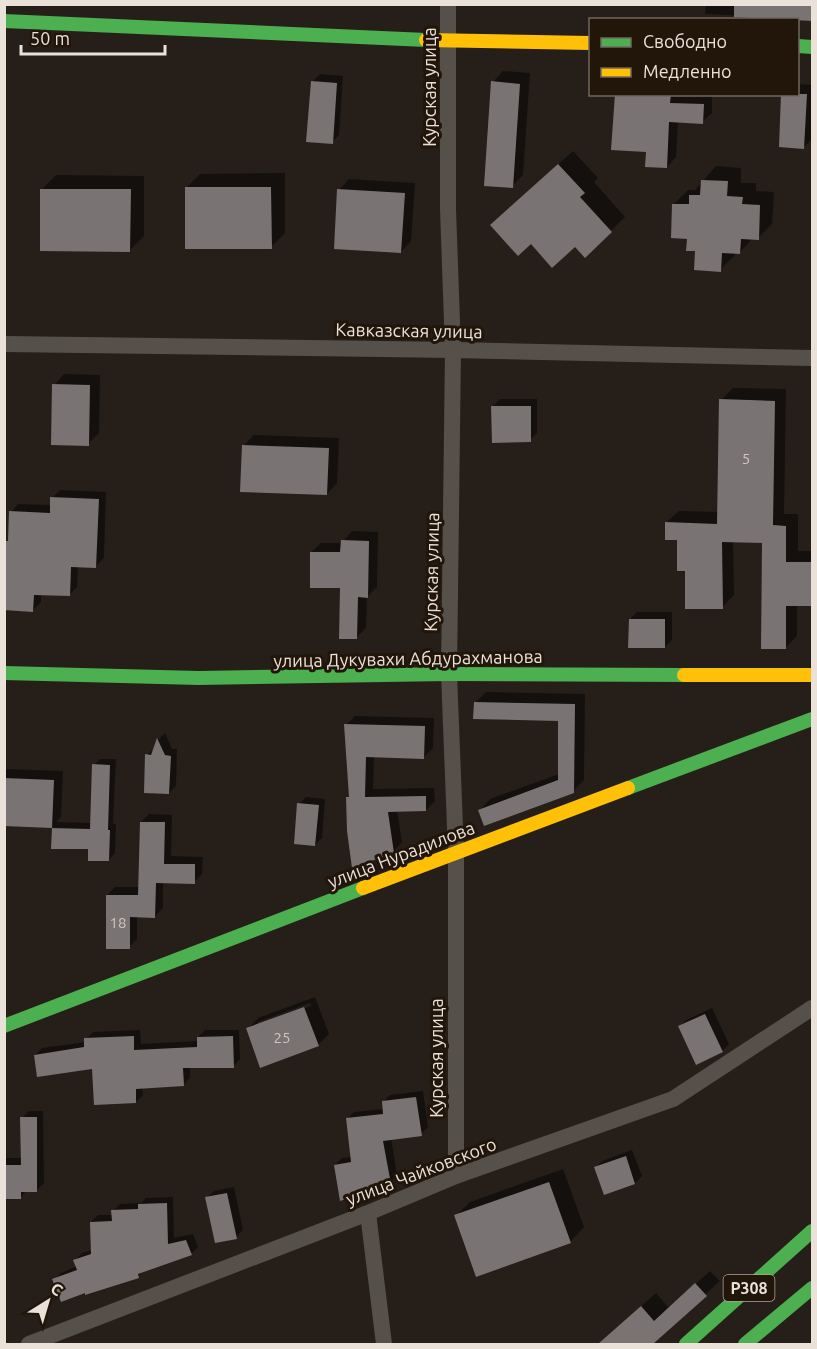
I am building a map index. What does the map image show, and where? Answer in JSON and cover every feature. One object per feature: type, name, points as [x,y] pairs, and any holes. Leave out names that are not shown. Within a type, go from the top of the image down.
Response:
[{"type":"street","name":"Курская улица","points":[[448,4],[448,209],[453,350],[449,674],[456,852],[456,1176]]},
{"type":"street","points":[[4,21],[448,41],[589,43]]},
{"type":"street","name":"Кавказская улица","points":[[4,344],[813,358]]},
{"type":"street","name":"улица Дукувахи Абдурахманова","points":[[4,674],[199,678],[449,674],[813,675]]},
{"type":"street","name":"улица Нурадилова","points":[[4,1026],[456,852],[813,719]]},
{"type":"street","name":"улица Чайковского","points":[[29,1344],[368,1213],[456,1176],[673,1099],[813,1008]]},
{"type":"street","points":[[368,1213],[384,1344]]},
{"type":"street","name":"P308","points":[[686,1344],[813,1231]]},
{"type":"street","name":"p308","points":[[745,1344],[813,1288]]},
{"type":"building","points":[[734,4],[813,4],[813,21],[799,20],[799,18],[734,17]]},
{"type":"building","points":[[311,81],[337,83],[333,144],[306,142]]},
{"type":"building","points":[[491,81],[520,84],[513,188],[484,186]]},
{"type":"building","points":[[807,94],[804,149],[779,147],[781,96]]},
{"type":"building","points":[[615,96],[671,96],[670,103],[704,104],[703,124],[669,122],[667,168],[645,167],[646,152],[611,150]]},
{"type":"building","points":[[558,164],[585,193],[580,197],[612,232],[585,258],[575,247],[552,268],[531,244],[518,256],[490,225]]},
{"type":"building","points":[[701,180],[728,181],[727,196],[743,197],[742,204],[760,205],[759,240],[741,239],[740,254],[722,253],[721,272],[694,270],[695,251],[686,251],[687,239],[671,238],[672,204],[689,204],[689,195],[700,195]]},
{"type":"building","points":[[185,187],[271,187],[272,249],[185,249]]},
{"type":"building","points":[[40,189],[131,189],[130,252],[40,251]]},
{"type":"building","points":[[337,189],[405,193],[401,253],[334,249]]},
{"type":"building","points":[[52,384],[90,385],[89,446],[51,445]]},
{"type":"building","points":[[719,399],[775,401],[773,525],[786,526],[786,562],[813,562],[813,606],[786,606],[786,649],[761,649],[762,543],[722,542],[723,609],[685,609],[685,571],[677,571],[677,540],[665,540],[665,522],[717,524]]},
{"type":"building","points":[[491,406],[531,406],[531,442],[492,443]]},
{"type":"building","points":[[242,445],[329,448],[327,495],[240,492]]},
{"type":"building","points":[[50,497],[99,499],[96,568],[71,567],[70,596],[34,595],[33,612],[4,610],[4,541],[8,541],[9,511],[50,513]]},
{"type":"building","points":[[341,540],[369,541],[368,598],[358,597],[357,639],[339,639],[340,588],[310,588],[310,552],[340,552]]},
{"type":"building","points":[[629,619],[665,619],[665,648],[628,648]]},
{"type":"building","points":[[474,702],[575,704],[574,793],[484,826],[478,810],[558,780],[558,721],[473,719]]},
{"type":"building","points":[[344,724],[425,726],[424,759],[366,757],[365,797],[426,796],[426,811],[388,812],[394,853],[352,868],[347,831],[346,797],[349,797]]},
{"type":"building","points":[[157,738],[165,755],[171,756],[169,794],[144,793],[145,754],[151,755]]},
{"type":"building","points":[[92,764],[110,765],[109,861],[88,861],[88,849],[51,849],[52,828],[90,829]]},
{"type":"building","points":[[4,778],[54,780],[52,828],[4,826]]},
{"type":"building","points":[[297,803],[319,805],[315,846],[294,844]]},
{"type":"building","points":[[140,822],[165,822],[164,864],[195,864],[195,884],[156,883],[155,918],[130,917],[130,949],[106,949],[106,895],[138,895]]},
{"type":"building","points":[[304,1007],[319,1046],[260,1068],[246,1028]]},
{"type":"building","points":[[705,1014],[723,1052],[696,1065],[678,1026]]},
{"type":"building","points":[[134,1036],[134,1050],[197,1047],[197,1037],[233,1036],[234,1068],[183,1068],[184,1086],[136,1089],[136,1103],[94,1105],[92,1069],[37,1077],[34,1055],[84,1047],[84,1038]]},
{"type":"building","points":[[416,1097],[422,1136],[383,1141],[391,1184],[340,1201],[334,1165],[351,1162],[346,1118],[383,1114],[382,1101]]},
{"type":"building","points":[[20,1117],[37,1117],[37,1192],[21,1192],[21,1199],[4,1199],[4,1165],[21,1165]]},
{"type":"building","points":[[626,1156],[635,1184],[604,1195],[594,1167]]},
{"type":"building","points":[[549,1182],[571,1243],[476,1277],[454,1215]]},
{"type":"building","points":[[227,1193],[237,1239],[215,1243],[205,1197]]},
{"type":"building","points":[[167,1203],[168,1244],[186,1240],[192,1255],[138,1274],[139,1278],[61,1302],[52,1279],[77,1270],[73,1260],[91,1254],[90,1222],[112,1221],[111,1210],[138,1209],[138,1204]]},
{"type":"building","points":[[695,1283],[707,1296],[653,1344],[598,1344],[641,1306],[654,1321]]},
{"type":"traffic: fast","points":[[4,21],[426,40]]},
{"type":"traffic: fast","points":[[799,46],[812,47]]},
{"type":"traffic: fast","points":[[4,673],[199,678],[449,674],[684,675]]},
{"type":"traffic: fast","points":[[628,788],[812,719]]},
{"type":"traffic: fast","points":[[4,1026],[363,888]]},
{"type":"traffic: fast","points":[[686,1344],[812,1231]]},
{"type":"traffic: fast","points":[[745,1344],[812,1288]]},
{"type":"traffic: slow","points":[[426,40],[589,43]]},
{"type":"traffic: slow","points":[[684,675],[812,675]]},
{"type":"traffic: slow","points":[[363,888],[628,788]]}]
